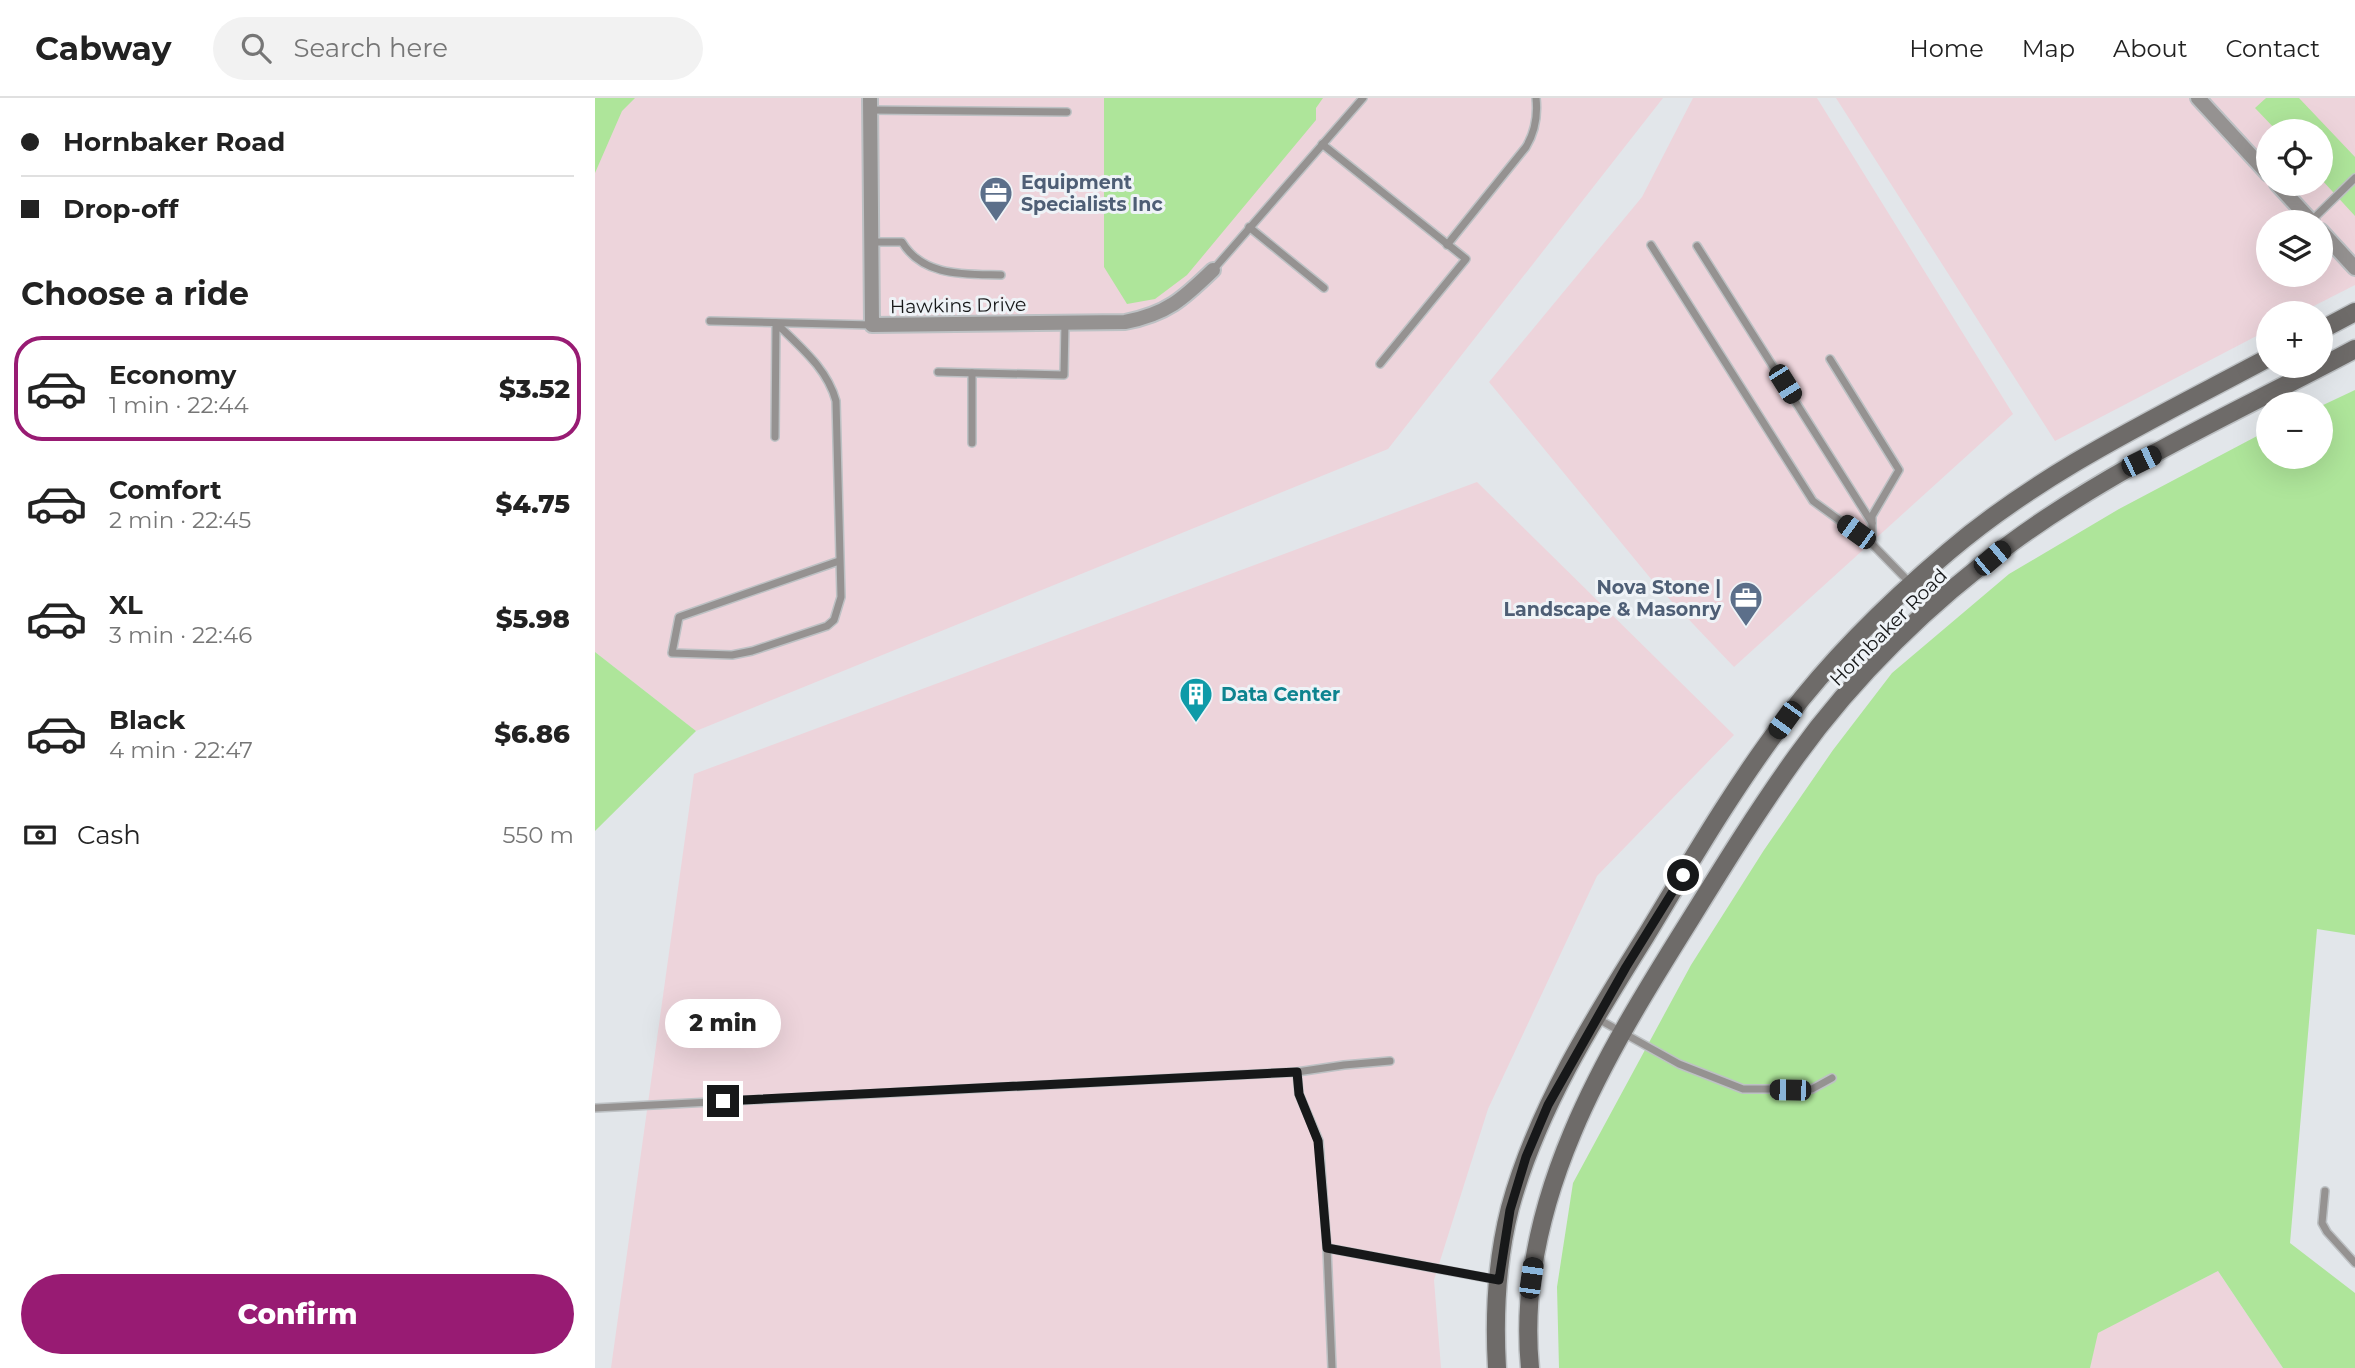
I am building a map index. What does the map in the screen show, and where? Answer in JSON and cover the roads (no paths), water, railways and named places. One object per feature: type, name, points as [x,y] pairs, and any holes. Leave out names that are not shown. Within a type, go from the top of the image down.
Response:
[{"type":"main road","points":[[2333,324],[2355,312]]},
{"type":"main road","name":"Hornbaker Road","points":[[1530,1368],[1528,1350],[1531,1278],[1543,1222],[1564,1150],[1621,1032],[1742,837],[1798,755],[1854,686],[1930,610],[2010,544],[2076,498],[2141,461],[2355,349]]},
{"type":"main road","name":"Hornbaker Road","points":[[1497,1368],[1495,1340],[1499,1280],[1510,1210],[1526,1157],[1548,1105],[1704,840],[1764,748],[1814,684],[1849,645],[1911,584],[1951,550],[2035,487],[2102,445],[2256,364]]},
{"type":"street","points":[[2199,98],[2256,161]]},
{"type":"street","name":"Hawkins Drive","points":[[870,104],[872,326],[1125,322],[1159,314],[1174,305],[1213,270]]},
{"type":"street","points":[[2288,196],[2301,210]]},
{"type":"street","points":[[2333,244],[2355,268]]},
{"type":"lane","points":[[1213,270],[1363,98]]},
{"type":"lane","points":[[1447,245],[1526,147],[1534,131],[1536,98]]},
{"type":"lane","points":[[870,104],[1067,112]]},
{"type":"lane","points":[[1322,144],[1466,259],[1380,364]]},
{"type":"lane","points":[[2328,210],[2355,178]]},
{"type":"lane","points":[[1249,227],[1324,288]]},
{"type":"lane","points":[[871,242],[902,242],[909,254],[953,274],[1001,275]]},
{"type":"lane","points":[[1651,245],[1813,500],[1872,544],[1911,584]]},
{"type":"lane","points":[[1697,246],[1872,523]]},
{"type":"lane","points":[[710,321],[872,326]]},
{"type":"lane","points":[[775,437],[776,323]]},
{"type":"lane","points":[[776,323],[829,380],[836,401],[839,561],[839,609],[834,620],[827,626],[752,652],[711,656],[672,653],[679,617],[839,561]]},
{"type":"lane","points":[[938,372],[1064,375],[1065,323]]},
{"type":"lane","points":[[1830,359],[1899,470],[1872,516],[1872,544]]},
{"type":"lane","points":[[972,373],[972,443]]},
{"type":"lane","points":[[1597,1018],[1679,1064],[1742,1089],[1812,1089],[1832,1078]]},
{"type":"lane","points":[[595,1108],[1297,1072],[1390,1061]]},
{"type":"lane","points":[[1297,1072],[1299,1094],[1318,1141],[1327,1248],[1332,1368]]},
{"type":"lane","points":[[2325,1191],[2322,1223],[2355,1263]]},
{"type":"lane","points":[[1327,1248],[1499,1280]]},
{"type":"lane","points":[[2346,1253],[2355,1254]]},
{"type":"place","name":"Equipment Specialists Inc","points":[[996,223]]},
{"type":"place","name":"Nova Stone | Landscape & Masonry","points":[[1746,628]]},
{"type":"place","name":"Data Center","points":[[1196,724]]}]
